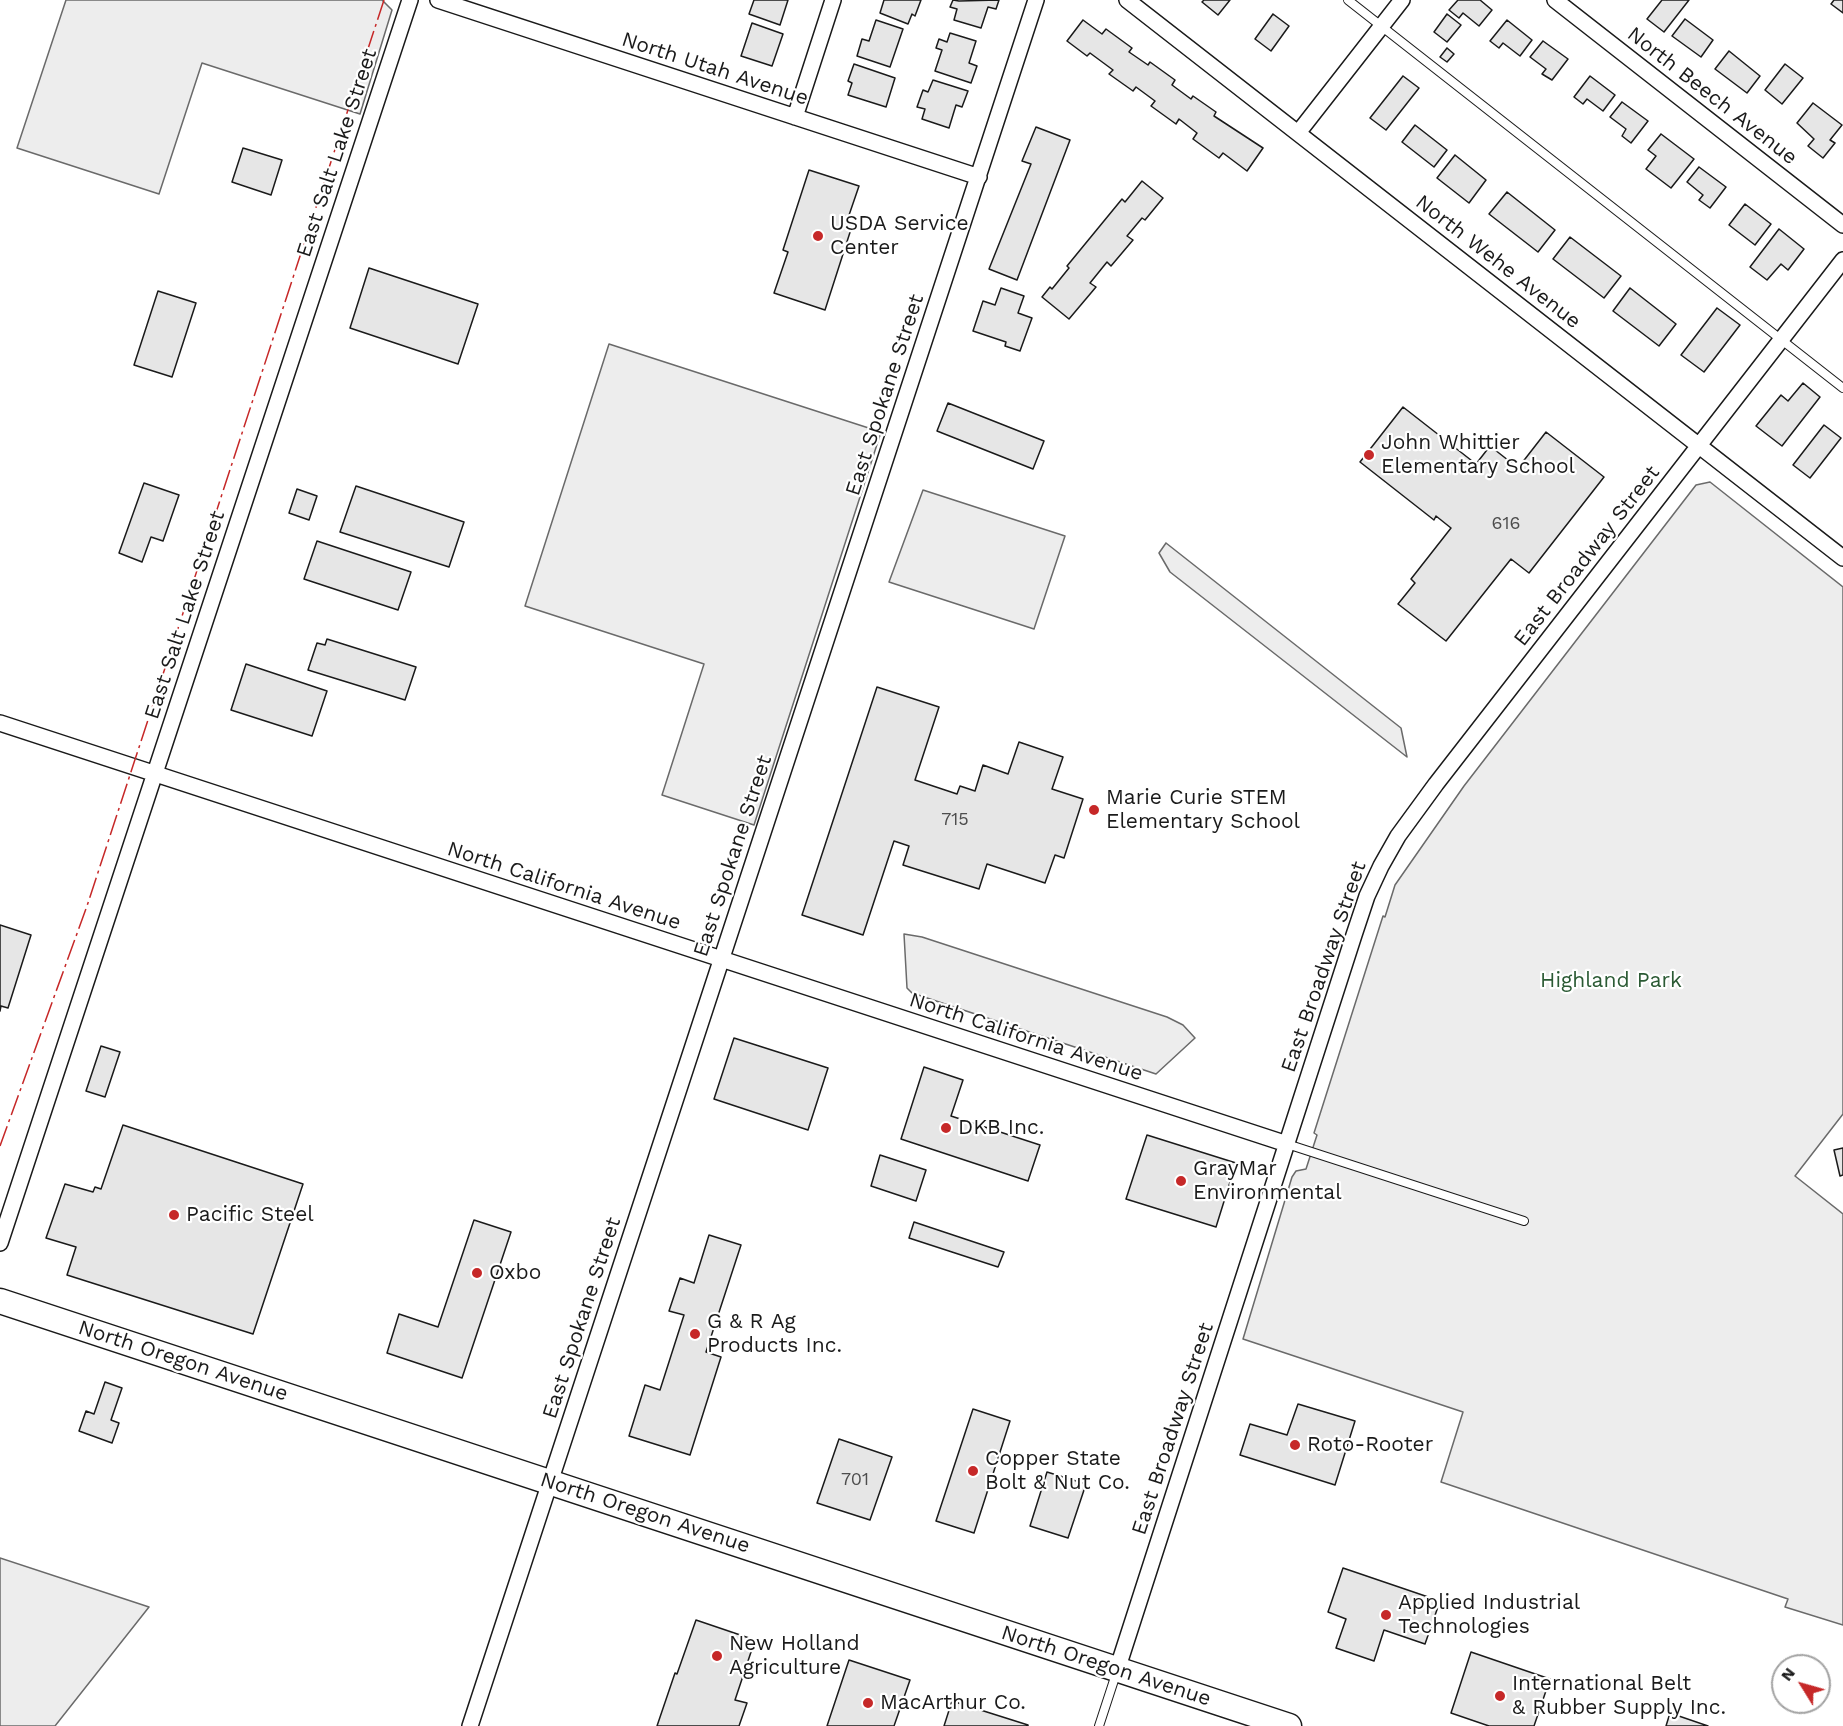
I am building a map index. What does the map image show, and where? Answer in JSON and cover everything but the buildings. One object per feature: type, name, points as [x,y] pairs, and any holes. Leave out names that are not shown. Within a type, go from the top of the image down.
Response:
[{"type":"main road","name":"North Oregon Avenue","points":[[0,1301],[1289,1726]]},
{"type":"street","name":"East Salt Lake Street","points":[[0,1243],[410,0]]},
{"type":"street","name":"North Utah Avenue","points":[[438,0],[979,177]]},
{"type":"street","points":[[795,117],[833,0]]},
{"type":"street","name":"East Spokane Street","points":[[470,1726],[1036,0]]},
{"type":"street","name":"North Wehe Avenue","points":[[1127,0],[1843,558]]},
{"type":"street","points":[[1299,134],[1402,0]]},
{"type":"street","name":"North Beech Avenue","points":[[1555,0],[1843,225]]},
{"type":"street","name":"East Broadway Street","points":[[1117,1670],[1367,896],[1381,866],[1398,836],[1436,784],[1843,260]]},
{"type":"street","name":"North California Avenue","points":[[0,723],[1287,1144]]},
{"type":"lane","points":[[1348,0],[1843,388]]},
{"type":"lane","points":[[1287,1144],[1524,1221]]},
{"type":"lane","points":[[1099,1726],[1117,1670]]},
{"type":"shaded area","points":[[66,0],[382,0],[392,10],[360,114],[202,63],[159,194],[17,148]]},
{"type":"shaded area","points":[[609,344],[881,432],[754,825],[662,795],[704,664],[525,606]]},
{"type":"shaded area","name":"Highland Park","points":[[1710,482],[1843,587],[1843,1114],[1795,1176],[1843,1214],[1843,1625],[1785,1607],[1788,1599],[1441,1482],[1463,1412],[1243,1339],[1292,1177],[1296,1171],[1306,1169],[1317,1135],[1314,1133],[1395,885],[1464,786],[1696,485]]},
{"type":"shaded area","points":[[923,490],[1065,536],[1034,629],[889,582]]},
{"type":"shaded area","points":[[1166,543],[1401,728],[1407,757],[1170,572],[1159,553]]},
{"type":"shaded area","points":[[904,934],[922,937],[1167,1017],[1183,1025],[1195,1038],[1156,1074],[912,993],[907,988]]},
{"type":"shaded area","points":[[0,1558],[149,1607],[55,1726],[0,1726]]},
{"type":"power","points":[[0,1146],[87,906],[384,0]]},
{"type":"place","name":"USDA Service Center","points":[[818,236]]},
{"type":"place","name":"John Whittier Elementary School","points":[[1369,455]]},
{"type":"place","name":"Marie Curie STEM Elementary School","points":[[1094,810]]},
{"type":"place","name":"DKB Inc.","points":[[946,1128]]},
{"type":"place","name":"GrayMar Environmental","points":[[1181,1181]]},
{"type":"place","name":"Pacific Steel","points":[[174,1215]]},
{"type":"place","name":"Oxbo","points":[[477,1273]]},
{"type":"place","name":"G & R Ag Products Inc.","points":[[695,1334]]},
{"type":"place","name":"Roto-Rooter","points":[[1295,1445]]},
{"type":"place","name":"Copper State Bolt & Nut Co.","points":[[973,1471]]},
{"type":"place","name":"Applied Industrial Technologies","points":[[1386,1615]]},
{"type":"place","name":"New Holland Agriculture","points":[[717,1656]]},
{"type":"place","name":"International Belt & Rubber Supply Inc.","points":[[1500,1696]]},
{"type":"place","name":"MacArthur Co.","points":[[868,1703]]}]
